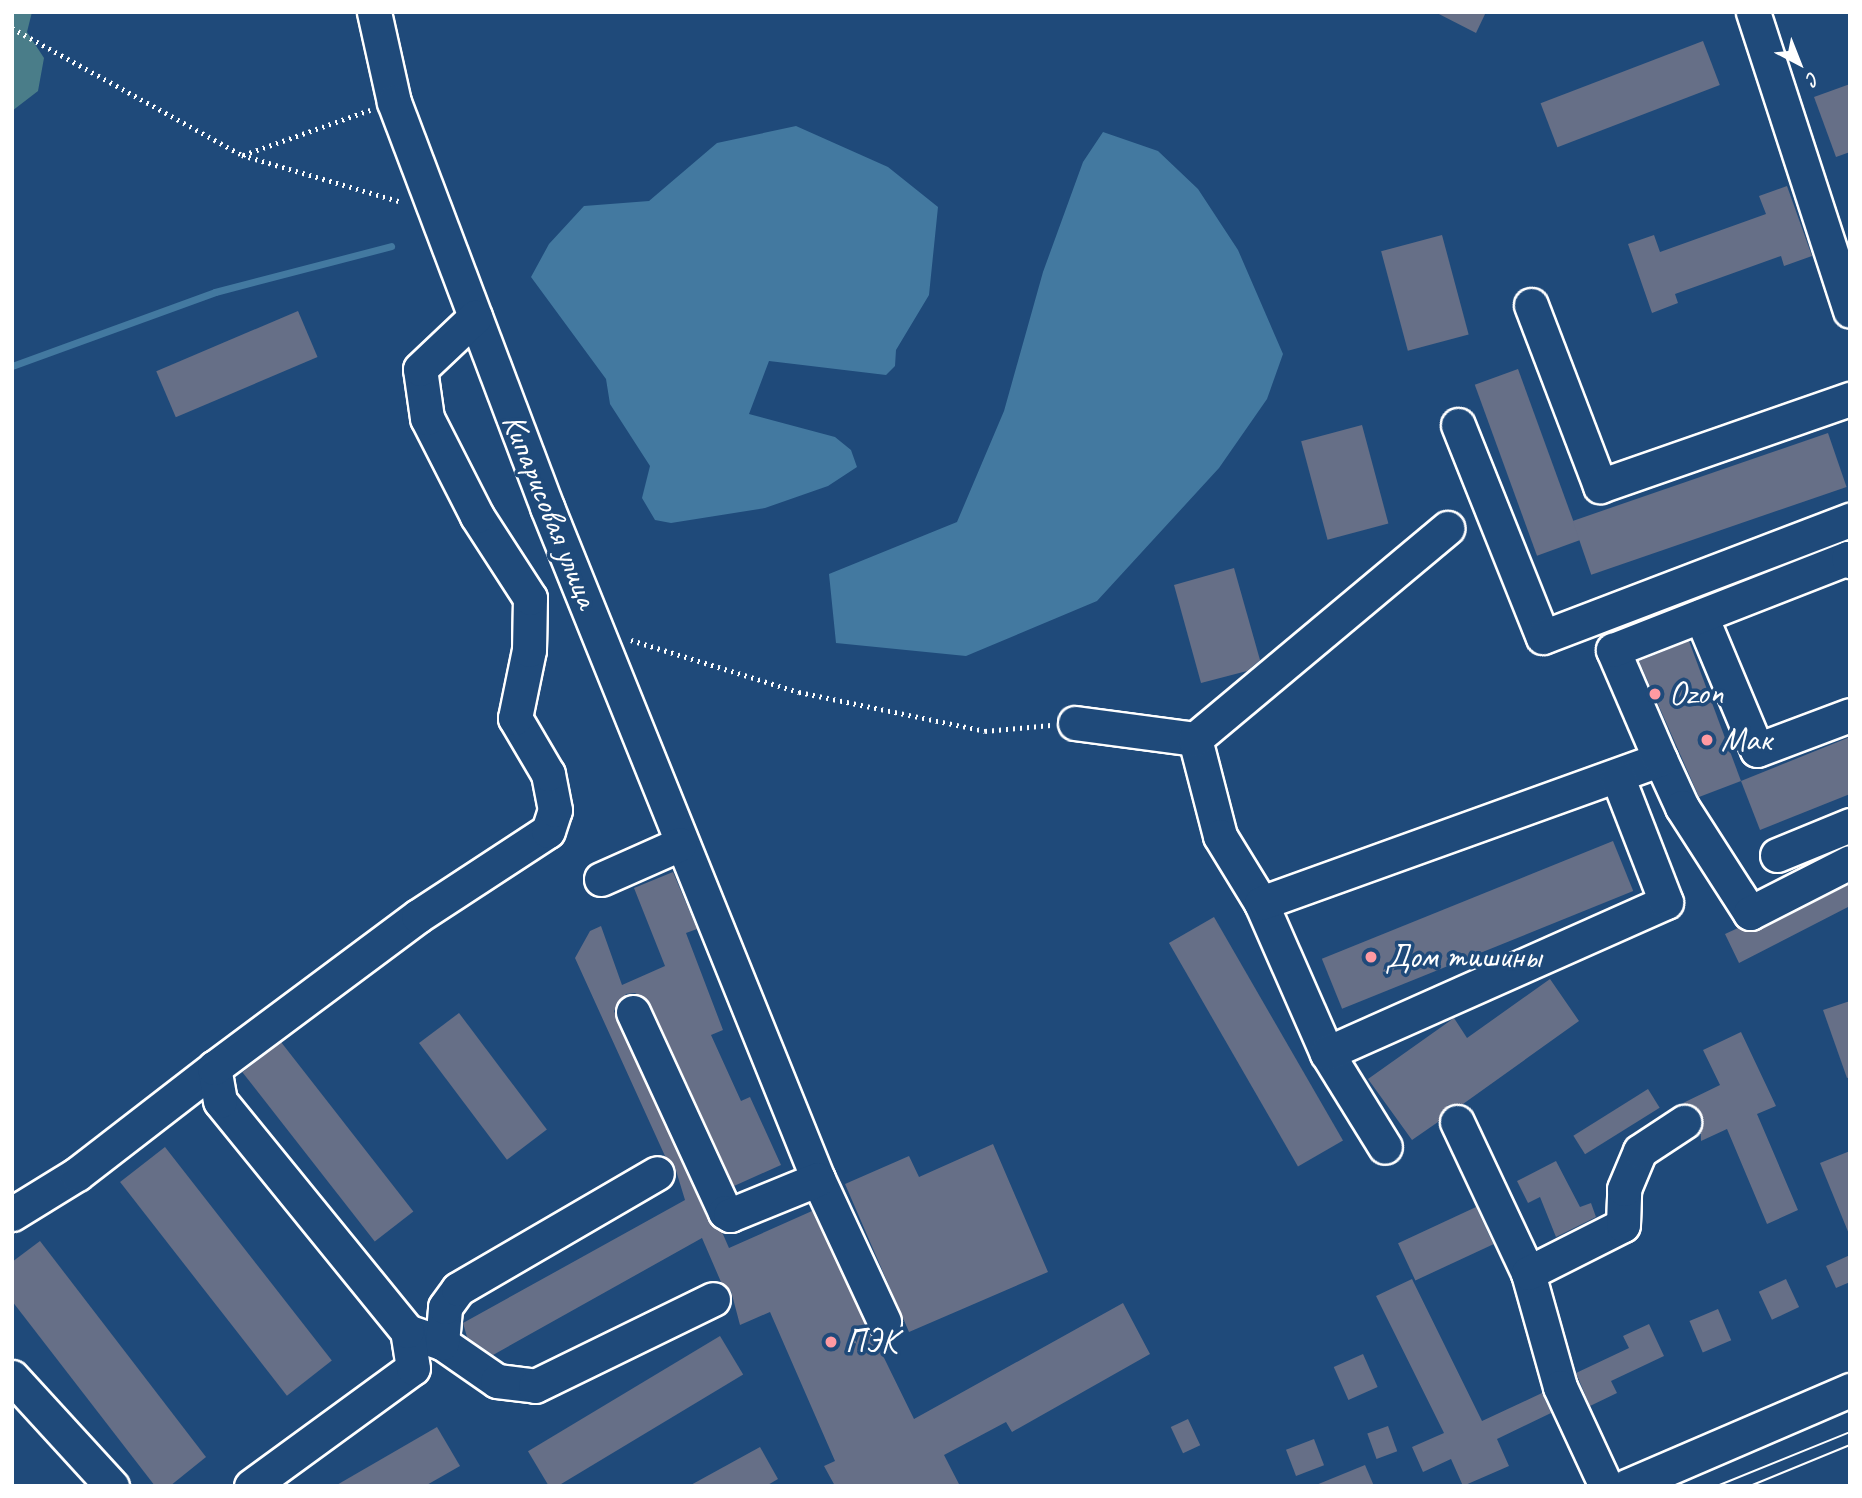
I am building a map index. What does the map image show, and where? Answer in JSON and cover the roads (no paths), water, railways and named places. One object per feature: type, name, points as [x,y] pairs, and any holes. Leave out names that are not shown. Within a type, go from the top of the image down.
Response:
[{"type":"street","name":"Кипарисовая улица","points":[[374,12],[394,102],[680,844]]},
{"type":"street","points":[[1753,12],[1850,311]]},
{"type":"street","points":[[1531,305],[1600,486],[1850,399]]},
{"type":"street","points":[[12,1214],[76,1174],[418,916],[548,831],[555,810],[548,774],[515,718],[529,649],[530,598],[477,516],[427,418],[420,369],[475,317]]},
{"type":"street","points":[[1458,425],[1543,636],[1850,520]]},
{"type":"street","points":[[1075,723],[1195,739],[1447,528]]},
{"type":"street","points":[[1849,559],[1613,650],[1682,807],[1738,919],[1850,862]]},
{"type":"street","points":[[1701,616],[1757,750],[1850,715]]},
{"type":"street","points":[[1195,739],[1220,836],[1261,903],[1327,1053],[1385,1147]]},
{"type":"street","points":[[1261,903],[1618,778],[1660,759]]},
{"type":"street","points":[[1327,1053],[1666,902],[1618,778]]},
{"type":"street","points":[[1777,855],[1850,825]]},
{"type":"street","points":[[601,879],[680,844],[756,1018],[818,1178],[884,1321]]},
{"type":"street","points":[[634,1012],[725,1212],[730,1215],[818,1178]]},
{"type":"street","points":[[214,1068],[220,1101],[407,1331],[413,1368],[251,1486]]},
{"type":"street","points":[[1457,1122],[1528,1273],[1560,1387],[1606,1486]]},
{"type":"street","points":[[1528,1273],[1623,1225],[1624,1189],[1640,1151],[1684,1122]]},
{"type":"street","points":[[442,1343],[444,1307],[458,1289],[657,1173]]},
{"type":"street","points":[[407,1331],[442,1343],[497,1381],[535,1386],[713,1299]]},
{"type":"street","points":[[12,1377],[112,1486]]},
{"type":"street","points":[[1627,1486],[1850,1390]]},
{"type":"water","points":[[796,126],[888,167],[938,207],[929,295],[896,350],[895,366],[886,375],[769,361],[749,414],[835,437],[851,450],[857,467],[828,486],[765,508],[671,523],[655,520],[642,498],[650,466],[610,404],[606,379],[531,277],[549,244],[584,206],[649,201],[717,143]]},
{"type":"water","points":[[1103,132],[1158,151],[1198,189],[1238,250],[1283,354],[1267,399],[1219,468],[1097,601],[966,656],[836,643],[829,574],[957,522],[1004,411],[1043,272],[1083,162]]},
{"type":"waterway","points":[[12,366],[215,292],[391,246]]},
{"type":"tram line","points":[[1717,1486],[1850,1432]]},
{"type":"tram line","points":[[1750,1486],[1850,1445]]},
{"type":"place","name":"Ozon","points":[[1655,694]]},
{"type":"place","name":"Мак","points":[[1707,740]]},
{"type":"place","name":"Дом тишины","points":[[1371,957]]},
{"type":"place","name":"ПЭК","points":[[831,1342]]}]
